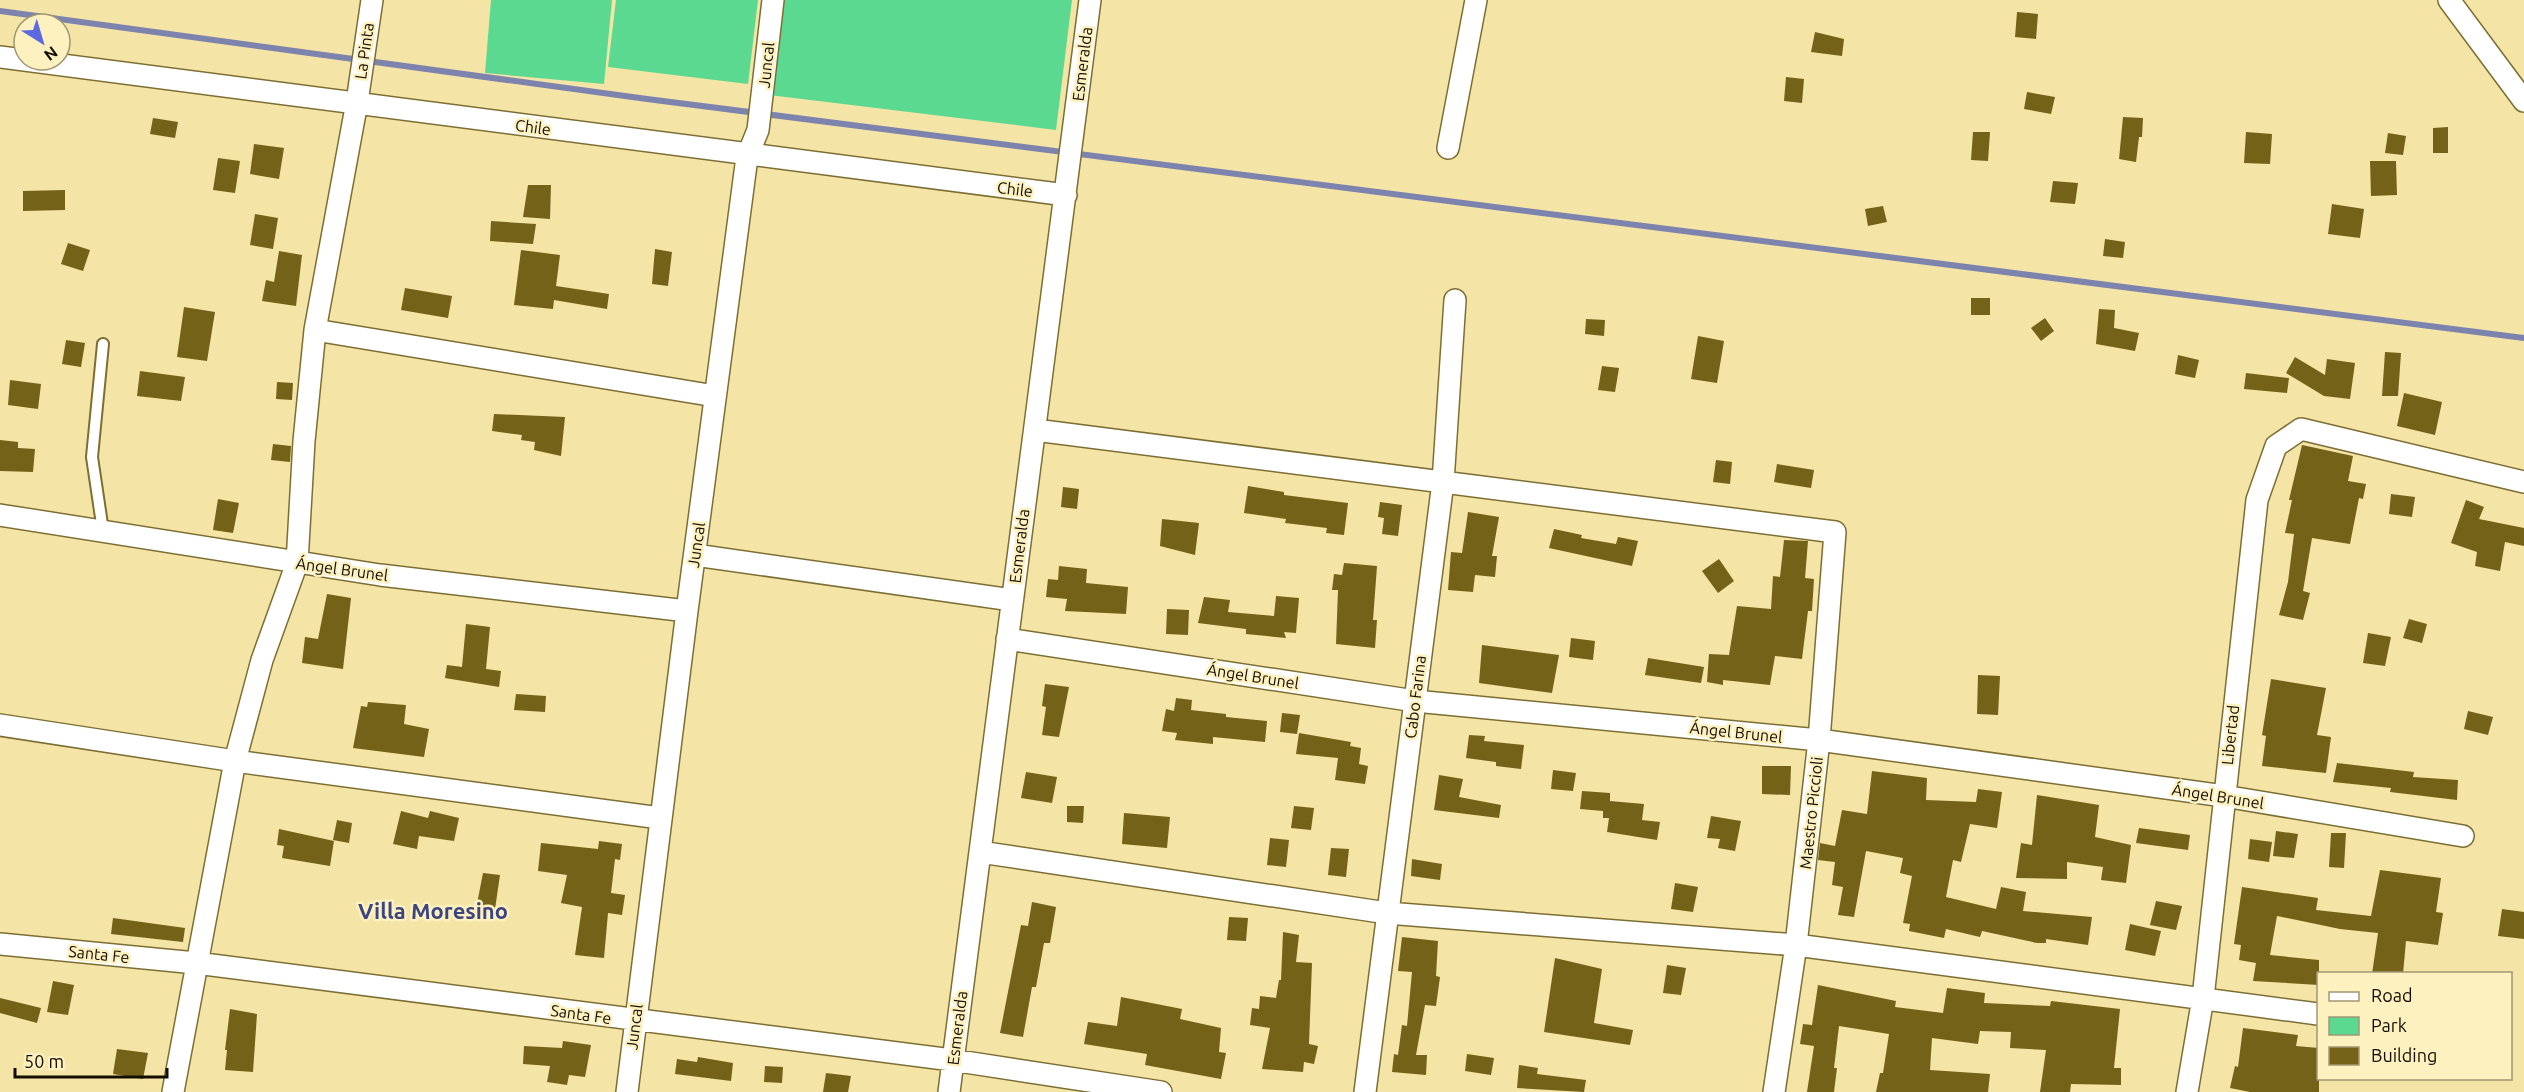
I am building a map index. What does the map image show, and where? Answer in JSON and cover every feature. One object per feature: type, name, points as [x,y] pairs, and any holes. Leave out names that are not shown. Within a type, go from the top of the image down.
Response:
[{"type":"street","name":"La Pinta","points":[[173,1092],[235,761],[262,660],[297,563],[304,441],[315,330],[357,102],[372,0]]},
{"type":"street","name":"Juncal","points":[[627,1092],[634,1021],[715,396],[747,157],[758,130],[773,0]]},
{"type":"street","name":"Esmeralda","points":[[949,1092],[1069,172],[1089,0]]},
{"type":"street","points":[[1448,148],[1476,0]]},
{"type":"street","points":[[2449,0],[2524,101]]},
{"type":"street","name":"Chile","points":[[0,57],[357,102],[747,157],[1066,195]]},
{"type":"street","name":"Cabo Farina","points":[[1365,1092],[1443,482],[1455,300]]},
{"type":"street","points":[[315,330],[715,396]]},
{"type":"street","name":"Libertad","points":[[2187,1092],[2203,998],[2257,500],[2276,446],[2301,429],[2524,482]]},
{"type":"street","points":[[1035,430],[1443,482]]},
{"type":"street","name":"Maestro Piccioli","points":[[1443,482],[1834,532],[1819,740],[1796,945],[1774,1092]]},
{"type":"street","name":"Ángel Brunel","points":[[0,515],[297,563],[687,611]]},
{"type":"street","points":[[695,555],[1012,600]]},
{"type":"street","name":"Ángel Brunel","points":[[1007,639],[1414,701],[1819,740],[2224,796],[2463,836]]},
{"type":"street","points":[[0,725],[235,761],[660,818]]},
{"type":"street","points":[[980,852],[1387,913],[1796,945],[2317,1014]]},
{"type":"street","name":"Santa Fe","points":[[0,944],[196,963],[952,1060],[1161,1092]]},
{"type":"lane","points":[[103,344],[92,457],[103,531]]},
{"type":"green space","points":[[491,0],[612,0],[604,84],[485,73]]},
{"type":"green space","points":[[616,0],[758,0],[748,84],[608,67]]},
{"type":"green space","points":[[781,0],[1072,0],[1056,130],[769,95]]},
{"type":"building","points":[[2017,12],[2038,14],[2036,39],[2015,37]]},
{"type":"building","points":[[1815,32],[1844,39],[1842,56],[1811,52]]},
{"type":"building","points":[[1786,77],[1804,79],[1802,103],[1784,101]]},
{"type":"building","points":[[2027,92],[2055,97],[2051,114],[2024,109]]},
{"type":"building","points":[[2123,117],[2143,118],[2142,137],[2139,137],[2136,162],[2119,159]]},
{"type":"building","points":[[153,118],[178,122],[175,138],[150,134]]},
{"type":"building","points":[[2448,127],[2448,153],[2433,153],[2433,128]]},
{"type":"building","points":[[1973,132],[1990,132],[1988,161],[1971,160]]},
{"type":"building","points":[[2246,132],[2272,134],[2270,164],[2244,163]]},
{"type":"building","points":[[2388,133],[2406,136],[2403,155],[2385,153]]},
{"type":"building","points":[[254,144],[284,148],[279,179],[250,174]]},
{"type":"building","points":[[218,158],[240,161],[235,193],[213,190]]},
{"type":"building","points":[[2370,161],[2396,161],[2397,195],[2371,196]]},
{"type":"building","points":[[2053,181],[2078,183],[2075,204],[2050,202]]},
{"type":"building","points":[[528,185],[551,185],[550,219],[523,217]]},
{"type":"building","points":[[65,190],[65,210],[23,211],[23,191]]},
{"type":"building","points":[[2332,204],[2364,209],[2360,238],[2328,234]]},
{"type":"building","points":[[1883,206],[1887,222],[1868,226],[1865,209]]},
{"type":"building","points":[[255,214],[278,218],[273,249],[250,245]]},
{"type":"building","points":[[491,221],[536,224],[533,244],[490,241]]},
{"type":"building","points":[[2105,239],[2125,242],[2123,258],[2103,256]]},
{"type":"building","points":[[68,243],[90,250],[83,271],[61,264]]},
{"type":"building","points":[[655,249],[672,252],[668,286],[652,284]]},
{"type":"building","points":[[521,250],[560,255],[556,286],[609,294],[607,309],[554,300],[553,309],[514,305]]},
{"type":"building","points":[[279,251],[302,255],[296,306],[262,301],[266,280],[274,282]]},
{"type":"building","points":[[405,288],[452,296],[448,318],[401,310]]},
{"type":"building","points":[[1971,298],[1990,298],[1990,315],[1971,315]]},
{"type":"building","points":[[184,307],[215,312],[207,361],[177,357]]},
{"type":"building","points":[[2099,309],[2115,310],[2114,328],[2139,333],[2135,351],[2096,344]]},
{"type":"building","points":[[2045,318],[2054,331],[2041,341],[2031,328]]},
{"type":"building","points":[[1586,319],[1605,320],[1604,336],[1585,334]]},
{"type":"building","points":[[1698,336],[1724,341],[1717,383],[1691,379]]},
{"type":"building","points":[[66,340],[85,343],[81,367],[62,364]]},
{"type":"building","points":[[2385,352],[2401,353],[2398,396],[2382,396]]},
{"type":"building","points":[[2178,355],[2199,360],[2195,378],[2175,374]]},
{"type":"building","points":[[2295,357],[2325,375],[2327,359],[2355,363],[2350,399],[2324,396],[2286,373]]},
{"type":"building","points":[[1602,366],[1619,368],[1615,392],[1598,390]]},
{"type":"building","points":[[140,371],[185,377],[181,401],[137,396]]},
{"type":"building","points":[[2246,373],[2289,378],[2287,393],[2244,389]]},
{"type":"building","points":[[10,380],[41,384],[38,409],[8,405]]},
{"type":"building","points":[[277,382],[293,383],[292,400],[276,399]]},
{"type":"building","points":[[2404,393],[2442,402],[2435,435],[2397,426]]},
{"type":"building","points":[[494,414],[565,417],[561,456],[534,450],[535,442],[521,440],[522,435],[492,431]]},
{"type":"building","points":[[0,440],[18,442],[18,448],[35,449],[33,472],[0,471]]},
{"type":"building","points":[[273,444],[291,446],[290,462],[271,460]]},
{"type":"building","points":[[2302,445],[2353,456],[2348,481],[2366,484],[2363,499],[2359,498],[2350,544],[2312,538],[2303,591],[2310,593],[2303,620],[2279,615],[2288,582],[2294,534],[2285,533],[2292,500],[2289,500]]},
{"type":"building","points":[[1716,460],[1732,462],[1730,484],[1713,482]]},
{"type":"building","points":[[1777,464],[1814,470],[1811,488],[1774,482]]},
{"type":"building","points":[[1248,486],[1284,492],[1284,495],[1348,503],[1344,535],[1326,533],[1327,528],[1285,523],[1286,519],[1244,513]]},
{"type":"building","points":[[1063,487],[1079,489],[1077,509],[1061,507]]},
{"type":"building","points":[[2391,494],[2415,497],[2412,517],[2389,514]]},
{"type":"building","points":[[218,499],[239,503],[233,533],[213,530]]},
{"type":"building","points":[[2466,500],[2484,507],[2479,519],[2524,528],[2524,546],[2505,542],[2500,571],[2475,566],[2477,552],[2451,543]]},
{"type":"building","points":[[1380,502],[1402,505],[1398,536],[1382,534],[1384,518],[1378,517]]},
{"type":"building","points":[[1468,512],[1499,517],[1492,556],[1497,556],[1495,577],[1475,575],[1473,592],[1448,590],[1451,552],[1462,553]]},
{"type":"building","points":[[1162,519],[1199,523],[1195,555],[1160,546]]},
{"type":"building","points":[[1554,529],[1582,535],[1581,538],[1616,544],[1618,537],[1638,541],[1632,566],[1549,548]]},
{"type":"building","points":[[1784,540],[1808,541],[1805,578],[1814,579],[1812,611],[1808,611],[1802,659],[1775,656],[1770,685],[1723,680],[1723,685],[1707,682],[1709,654],[1729,655],[1737,606],[1771,609],[1773,576],[1780,577]]},
{"type":"building","points":[[1719,559],[1734,581],[1718,593],[1702,571]]},
{"type":"building","points":[[1344,563],[1377,566],[1373,620],[1377,620],[1375,648],[1336,644],[1338,590],[1332,590],[1334,574],[1342,575]]},
{"type":"building","points":[[1059,566],[1087,569],[1086,583],[1128,587],[1126,614],[1065,611],[1067,599],[1046,597],[1048,579],[1058,580]]},
{"type":"building","points":[[327,594],[351,598],[343,669],[302,663],[305,637],[318,639]]},
{"type":"building","points":[[1276,596],[1299,598],[1296,633],[1284,632],[1286,638],[1246,634],[1246,629],[1198,623],[1204,597],[1230,600],[1228,612],[1274,616]]},
{"type":"building","points":[[1167,609],[1189,610],[1188,635],[1166,634]]},
{"type":"building","points":[[2409,619],[2427,624],[2422,643],[2403,638]]},
{"type":"building","points":[[466,624],[490,627],[486,669],[501,671],[499,687],[445,678],[447,665],[462,667]]},
{"type":"building","points":[[2368,633],[2391,637],[2385,666],[2363,663]]},
{"type":"building","points":[[1571,638],[1595,641],[1593,660],[1569,657]]},
{"type":"building","points":[[1482,645],[1559,655],[1552,693],[1479,683]]},
{"type":"building","points":[[1648,658],[1704,667],[1701,683],[1645,675]]},
{"type":"building","points":[[1978,675],[2000,676],[1998,715],[1977,714]]},
{"type":"building","points":[[2271,679],[2326,688],[2317,735],[2331,737],[2326,773],[2262,766],[2266,736],[2262,735]]},
{"type":"building","points":[[1045,684],[1069,687],[1059,737],[1042,735],[1046,707],[1042,706]]},
{"type":"building","points":[[516,694],[546,696],[545,712],[514,710]]},
{"type":"building","points":[[1176,698],[1192,700],[1191,710],[1226,714],[1226,717],[1267,721],[1265,742],[1213,737],[1213,744],[1175,740],[1177,733],[1162,731],[1166,709],[1174,711]]},
{"type":"building","points":[[368,702],[406,705],[404,724],[429,729],[424,757],[353,748],[361,706],[367,707]]},
{"type":"building","points":[[2468,711],[2493,717],[2488,735],[2464,729]]},
{"type":"building","points":[[1282,713],[1300,715],[1297,734],[1280,732]]},
{"type":"building","points":[[1299,733],[1351,742],[1350,746],[1361,748],[1359,764],[1368,766],[1365,784],[1335,780],[1338,758],[1296,754]]},
{"type":"building","points":[[1469,735],[1485,736],[1484,741],[1524,745],[1521,769],[1496,766],[1496,762],[1466,758]]},
{"type":"building","points":[[2337,763],[2414,772],[2413,777],[2458,780],[2457,800],[2390,792],[2391,788],[2333,782]]},
{"type":"building","points":[[1762,766],[1791,766],[1790,795],[1762,794]]},
{"type":"building","points":[[1553,770],[1576,773],[1573,791],[1551,789]]},
{"type":"building","points":[[1872,771],[1927,778],[1926,800],[1976,802],[1978,789],[2002,792],[1997,828],[1970,824],[1961,862],[1953,860],[1946,897],[1996,909],[2001,887],[2026,892],[2023,911],[2092,917],[2088,945],[2046,939],[2046,943],[2037,943],[1982,931],[1980,937],[1946,929],[1944,938],[1909,931],[1910,924],[1903,923],[1912,876],[1900,873],[1903,858],[1866,851],[1854,917],[1838,915],[1843,887],[1832,885],[1835,862],[1818,860],[1820,843],[1835,846],[1842,810],[1867,814]]},
{"type":"building","points":[[1026,772],[1057,777],[1052,803],[1021,798]]},
{"type":"building","points":[[1439,775],[1463,779],[1459,797],[1501,805],[1499,818],[1434,810]]},
{"type":"building","points":[[1582,791],[1610,793],[1610,801],[1644,804],[1642,820],[1660,822],[1657,840],[1607,832],[1609,818],[1603,818],[1603,811],[1580,809]]},
{"type":"building","points":[[2037,795],[2099,805],[2095,837],[2131,845],[2126,883],[2101,880],[2103,867],[2067,862],[2067,879],[2016,878],[2021,843],[2032,845]]},
{"type":"building","points":[[1067,806],[1084,806],[1083,823],[1067,822]]},
{"type":"building","points":[[1294,806],[1314,808],[1311,830],[1291,828]]},
{"type":"building","points":[[401,811],[428,818],[430,811],[459,818],[454,841],[419,836],[417,849],[393,844]]},
{"type":"building","points":[[1124,813],[1170,817],[1167,848],[1122,844]]},
{"type":"building","points":[[1711,816],[1741,821],[1735,851],[1718,848],[1720,839],[1707,838]]},
{"type":"building","points":[[337,820],[352,823],[349,843],[333,840]]},
{"type":"building","points":[[2139,828],[2190,835],[2188,850],[2136,843]]},
{"type":"building","points":[[279,829],[334,841],[330,866],[282,858],[284,846],[277,845]]},
{"type":"building","points":[[2276,831],[2298,834],[2294,858],[2273,856]]},
{"type":"building","points":[[2331,833],[2346,833],[2344,868],[2329,867]]},
{"type":"building","points":[[1270,838],[1289,840],[1286,867],[1267,865]]},
{"type":"building","points":[[2250,839],[2272,842],[2269,862],[2248,859]]},
{"type":"building","points":[[599,841],[622,844],[620,860],[615,859],[611,893],[625,895],[622,915],[608,913],[604,958],[575,955],[582,907],[561,903],[567,875],[538,871],[541,843],[598,849]]},
{"type":"building","points":[[1331,848],[1349,849],[1346,877],[1328,875]]},
{"type":"building","points":[[1412,859],[1442,864],[1440,880],[1411,876]]},
{"type":"building","points":[[2380,870],[2441,878],[2436,912],[2443,913],[2438,945],[2406,941],[2403,972],[2372,972],[2378,933],[2340,929],[2277,916],[2270,955],[2319,960],[2317,985],[2253,981],[2256,963],[2239,960],[2241,945],[2234,944],[2242,887],[2318,898],[2316,910],[2371,916]]},
{"type":"building","points":[[483,873],[500,875],[494,916],[475,914]]},
{"type":"building","points":[[1675,883],[1698,887],[1693,912],[1671,909]]},
{"type":"building","points":[[2156,901],[2182,906],[2176,930],[2150,925]]},
{"type":"building","points":[[1032,902],[1056,907],[1050,943],[1044,943],[1036,987],[1032,987],[1023,1037],[1000,1033],[1021,925],[1028,926]]},
{"type":"building","points":[[2502,909],[2524,912],[2524,939],[2498,936]]},
{"type":"building","points":[[1229,917],[1248,918],[1246,941],[1227,940]]},
{"type":"building","points":[[113,918],[185,928],[183,942],[111,934]]},
{"type":"building","points":[[2130,924],[2161,931],[2155,956],[2125,950]]},
{"type":"building","points":[[1283,932],[1299,935],[1296,962],[1312,963],[1309,1044],[1318,1046],[1314,1064],[1304,1062],[1303,1072],[1262,1069],[1270,1028],[1250,1025],[1252,1008],[1259,1009],[1260,996],[1276,998],[1279,980],[1281,980]]},
{"type":"building","points":[[1402,937],[1438,941],[1436,976],[1440,977],[1436,1006],[1425,1005],[1416,1055],[1427,1055],[1426,1075],[1392,1072],[1394,1054],[1398,1055],[1402,1025],[1407,1026],[1412,972],[1398,971]]},
{"type":"building","points":[[1555,958],[1602,969],[1594,1023],[1633,1030],[1630,1045],[1544,1032]]},
{"type":"building","points":[[1667,965],[1686,968],[1681,995],[1663,993]]},
{"type":"building","points":[[53,981],[74,985],[68,1015],[47,1012]]},
{"type":"building","points":[[1818,985],[1896,1001],[1895,1007],[1943,1013],[1947,988],[1985,993],[1984,1003],[2050,1006],[2051,1001],[2120,1009],[2114,1068],[2121,1068],[2121,1085],[2071,1084],[2070,1092],[2040,1092],[2046,1050],[2010,1048],[2011,1032],[1980,1031],[1978,1044],[1932,1038],[1930,1070],[1990,1074],[1988,1092],[1876,1092],[1880,1073],[1883,1073],[1889,1034],[1839,1026],[1834,1068],[1837,1068],[1834,1092],[1807,1092],[1814,1046],[1800,1044],[1803,1024],[1812,1025]]},
{"type":"building","points":[[1121,997],[1182,1009],[1180,1019],[1221,1028],[1219,1052],[1226,1053],[1221,1079],[1145,1065],[1147,1054],[1084,1044],[1088,1022],[1117,1026]]},
{"type":"building","points":[[0,998],[41,1008],[37,1023],[0,1013]]},
{"type":"building","points":[[230,1009],[257,1014],[253,1072],[225,1070]]},
{"type":"building","points":[[2243,1028],[2298,1035],[2296,1046],[2317,1048],[2319,1092],[2250,1092],[2230,1088],[2235,1066],[2238,1067]]},
{"type":"building","points":[[563,1041],[591,1045],[585,1077],[569,1075],[567,1085],[547,1082],[550,1066],[523,1064],[524,1046],[562,1048]]},
{"type":"building","points":[[117,1049],[148,1053],[143,1079],[113,1074]]},
{"type":"building","points":[[1467,1054],[1494,1058],[1491,1075],[1465,1071]]},
{"type":"building","points":[[698,1057],[733,1063],[731,1081],[675,1074],[677,1059],[697,1062]]},
{"type":"building","points":[[1519,1065],[1538,1068],[1537,1074],[1586,1080],[1584,1092],[1517,1088]]},
{"type":"building","points":[[765,1066],[783,1067],[782,1083],[764,1082]]},
{"type":"building","points":[[826,1073],[851,1076],[848,1092],[823,1092]]},
{"type":"waterway","points":[[0,11],[647,99],[2524,338]]},
{"type":"district","name":"Villa Moresino","points":[[433,910]]}]
